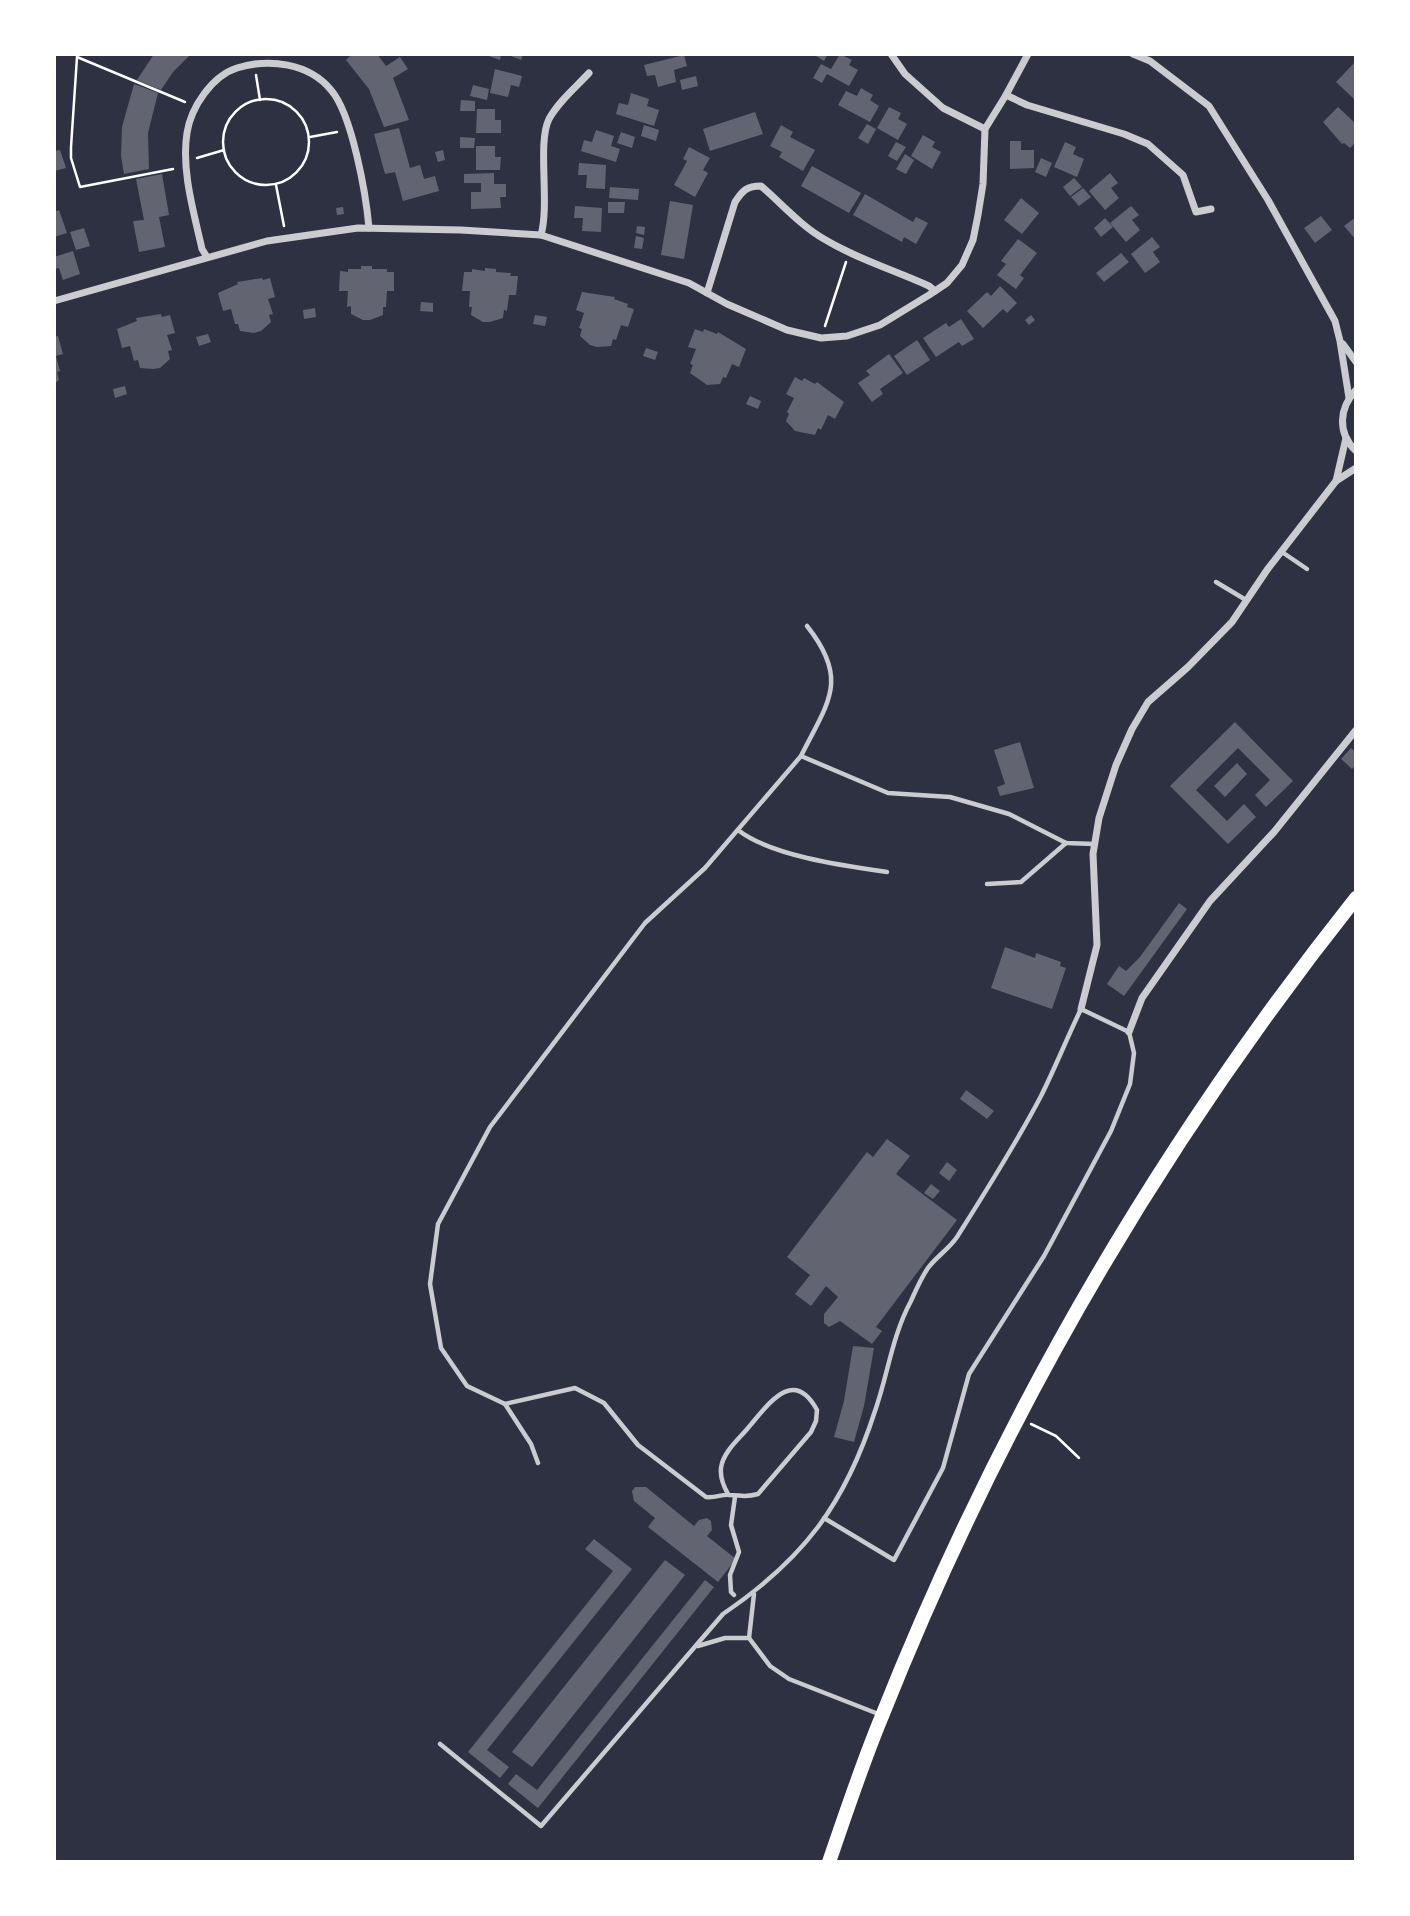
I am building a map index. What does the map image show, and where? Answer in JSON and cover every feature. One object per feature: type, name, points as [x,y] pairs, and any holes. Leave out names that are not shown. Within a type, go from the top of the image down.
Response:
[{"type":"main road","points":[[829,1862],[882,1716],[965,1524],[1018,1418],[1122,1233],[1189,1126],[1300,968],[1356,898]]},
{"type":"street","points":[[891,54],[905,74],[943,108],[985,129]]},
{"type":"street","points":[[54,301],[249,245],[286,238],[369,228],[451,229],[541,235],[689,283],[787,330],[821,338],[837,338],[868,331],[947,284],[962,265],[973,240],[983,184],[985,129],[1028,54]]},
{"type":"street","points":[[1133,54],[1150,61],[1209,106],[1237,147],[1335,321],[1349,398]]},
{"type":"street","points":[[207,257],[200,238],[187,164],[187,130],[195,106],[210,87],[235,68],[292,65],[315,75],[331,90],[345,113],[369,228]]},
{"type":"street","points":[[541,235],[546,199],[545,145],[548,121],[589,73]]},
{"type":"street","points":[[1006,95],[1027,105],[1149,144],[1183,175],[1196,212],[1211,209]]},
{"type":"street","points":[[707,293],[735,202],[742,190],[751,186],[761,186],[803,225],[849,253],[896,270],[935,291]]},
{"type":"street","points":[[1340,341],[1356,362]]},
{"type":"street","points":[[1356,390],[1343,411],[1342,425],[1346,438],[1356,451]]},
{"type":"street","points":[[1336,481],[1346,438]]},
{"type":"street","points":[[1081,1009],[1097,945],[1094,918],[1094,844],[1099,818],[1116,765],[1132,729],[1148,702],[1188,667],[1232,622],[1336,481],[1356,468]]},
{"type":"street","points":[[1129,1032],[1142,998],[1210,901],[1274,832],[1356,730]]},
{"type":"lane","points":[[1282,552],[1307,569]]},
{"type":"lane","points":[[1216,582],[1246,601]]},
{"type":"lane","points":[[538,1463],[531,1444],[505,1404],[467,1386],[441,1348],[430,1284],[438,1224],[489,1127],[645,923],[705,868],[801,756],[828,703],[833,676],[823,646],[807,626]]},
{"type":"lane","points":[[801,756],[888,793],[950,797],[1009,814],[1066,843],[1094,844]]},
{"type":"lane","points":[[738,830],[749,839],[821,862],[887,872]]},
{"type":"lane","points":[[987,884],[1021,882],[1066,843]]},
{"type":"lane","points":[[440,1744],[541,1826],[723,1615],[754,1593],[795,1556],[824,1518],[852,1471],[876,1410],[900,1322],[929,1267],[954,1241],[1040,1097],[1081,1009],[1129,1032],[1134,1053],[1130,1084],[1111,1130],[1044,1256],[969,1374],[943,1468],[894,1560],[824,1518]]},
{"type":"lane","points":[[505,1404],[575,1388],[604,1403],[638,1445],[706,1497],[717,1498],[728,1494],[735,1497],[752,1496],[765,1488],[811,1432],[817,1410],[803,1393],[795,1389],[789,1390],[774,1398],[726,1455],[721,1475],[728,1494]]},
{"type":"lane","points":[[734,1595],[731,1592],[730,1575],[739,1552],[731,1525],[735,1497]]},
{"type":"lane","points":[[754,1593],[749,1639],[770,1666],[789,1679],[882,1716]]},
{"type":"lane","points":[[696,1646],[725,1638],[749,1639]]},
{"type":"path","points":[[195,106],[77,57],[71,158],[80,187],[187,164],[223,150]]},
{"type":"path","points":[[254,65],[260,100]]},
{"type":"path","points":[[260,100],[287,104],[298,112],[310,137],[309,153],[302,167],[291,178],[276,185],[262,186],[248,182],[228,163],[223,150],[223,136],[235,112],[246,104],[260,100]]},
{"type":"path","points":[[310,137],[349,129]]},
{"type":"path","points":[[276,185],[286,238]]},
{"type":"path","points":[[821,338],[849,253]]},
{"type":"path","points":[[1018,1418],[1056,1436],[1079,1458]]},
{"type":"building","points":[[154,54],[191,54],[173,72],[161,90],[137,80]]},
{"type":"building","points":[[352,54],[377,54],[386,66],[400,57],[408,69],[393,78],[409,120],[384,127],[369,89],[346,60]]},
{"type":"building","points":[[483,54],[501,54],[500,60]]},
{"type":"building","points":[[506,54],[523,54],[521,60]]},
{"type":"building","points":[[813,54],[828,54],[824,61]]},
{"type":"building","points":[[840,54],[852,60],[849,65],[858,70],[849,86],[827,74],[822,83],[813,78],[821,64],[831,69]]},
{"type":"building","points":[[684,55],[687,66],[674,70],[676,82],[658,87],[655,75],[647,76],[644,65]]},
{"type":"building","points":[[1356,61],[1356,97],[1354,99],[1336,82]]},
{"type":"building","points":[[495,69],[522,76],[519,87],[511,85],[508,97],[490,93]]},
{"type":"building","points":[[696,76],[698,86],[682,90],[680,80]]},
{"type":"building","points":[[134,84],[158,93],[148,133],[149,169],[124,174],[121,156],[122,127]]},
{"type":"building","points":[[473,85],[489,89],[487,100],[470,96]]},
{"type":"building","points":[[861,88],[873,95],[870,100],[879,106],[870,122],[838,105],[846,91],[857,96]]},
{"type":"building","points":[[631,93],[649,99],[647,106],[659,110],[654,126],[616,114],[619,103],[628,105]]},
{"type":"building","points":[[461,100],[475,101],[475,111],[460,111]]},
{"type":"building","points":[[889,107],[901,113],[898,119],[907,124],[898,140],[877,128]]},
{"type":"building","points":[[1338,107],[1356,124],[1356,142],[1350,148],[1342,144],[1323,122]]},
{"type":"building","points":[[477,109],[495,109],[495,120],[501,120],[501,133],[476,133]]},
{"type":"building","points":[[755,112],[763,134],[710,151],[703,129]]},
{"type":"building","points":[[867,124],[876,129],[868,144],[858,138]]},
{"type":"building","points":[[644,125],[659,130],[656,141],[641,136]]},
{"type":"building","points":[[781,125],[793,132],[790,137],[815,150],[803,171],[779,157],[782,152],[770,146]]},
{"type":"building","points":[[399,128],[410,168],[420,165],[424,179],[435,176],[439,191],[403,201],[395,172],[385,174],[374,134]]},
{"type":"building","points":[[596,130],[614,136],[611,146],[620,149],[616,162],[581,151],[584,140],[592,142]]},
{"type":"building","points":[[621,132],[635,137],[632,148],[617,143]]},
{"type":"building","points":[[923,135],[935,142],[932,147],[941,152],[932,169],[911,156]]},
{"type":"building","points":[[460,137],[475,138],[474,148],[460,148]]},
{"type":"building","points":[[1010,141],[1021,141],[1021,150],[1034,150],[1034,168],[1010,169]]},
{"type":"building","points":[[896,142],[906,147],[897,161],[888,156]]},
{"type":"building","points":[[1065,142],[1076,147],[1073,154],[1084,159],[1077,177],[1054,167]]},
{"type":"building","points":[[476,146],[495,146],[495,157],[501,157],[500,170],[476,170]]},
{"type":"building","points":[[689,147],[710,158],[703,170],[708,173],[695,197],[674,185],[687,161],[683,159]]},
{"type":"building","points":[[60,150],[66,168],[54,171],[54,151]]},
{"type":"building","points":[[443,150],[445,160],[438,162],[435,152]]},
{"type":"building","points":[[905,154],[914,160],[906,174],[896,169]]},
{"type":"building","points":[[1041,158],[1052,163],[1046,177],[1035,172]]},
{"type":"building","points":[[579,163],[606,165],[605,189],[586,188],[587,175],[578,175]]},
{"type":"building","points":[[812,166],[861,193],[849,213],[801,186]]},
{"type":"building","points":[[494,173],[494,184],[506,184],[506,197],[500,197],[501,208],[471,209],[471,192],[481,192],[481,183],[464,183],[464,174]]},
{"type":"building","points":[[1110,173],[1118,183],[1111,188],[1119,198],[1105,210],[1089,191]]},
{"type":"building","points":[[162,174],[169,215],[159,217],[165,247],[139,252],[133,221],[144,220],[136,179]]},
{"type":"building","points":[[1074,178],[1082,187],[1070,196],[1063,187]]},
{"type":"building","points":[[610,187],[639,189],[638,200],[609,198]]},
{"type":"building","points":[[1083,188],[1091,197],[1079,206],[1071,197]]},
{"type":"building","points":[[865,194],[913,222],[916,217],[928,223],[916,244],[904,237],[902,242],[853,215]]},
{"type":"building","points":[[1021,198],[1039,213],[1022,234],[1004,220]]},
{"type":"building","points":[[670,201],[693,205],[684,259],[661,255]]},
{"type":"building","points":[[608,202],[625,202],[624,213],[608,213]]},
{"type":"building","points":[[575,206],[602,208],[601,232],[582,231],[583,218],[574,218]]},
{"type":"building","points":[[1131,206],[1139,215],[1132,220],[1140,230],[1126,242],[1110,223]]},
{"type":"building","points":[[343,207],[344,214],[337,215],[336,208]]},
{"type":"building","points":[[59,210],[67,233],[54,237],[54,212]]},
{"type":"building","points":[[1321,216],[1332,230],[1315,243],[1304,228]]},
{"type":"building","points":[[1356,217],[1356,240],[1344,226]]},
{"type":"building","points":[[1105,218],[1113,227],[1101,237],[1094,228]]},
{"type":"building","points":[[637,226],[645,227],[644,235],[636,233]]},
{"type":"building","points":[[84,228],[90,246],[76,250],[70,232]]},
{"type":"building","points":[[636,236],[644,238],[642,249],[634,248]]},
{"type":"building","points":[[1152,237],[1160,247],[1153,252],[1160,262],[1145,273],[1131,254]]},
{"type":"building","points":[[1018,239],[1037,253],[1020,275],[1024,278],[1016,289],[997,275],[1006,264],[1001,261]]},
{"type":"building","points":[[73,251],[80,274],[63,280],[59,268],[54,269],[54,257]]},
{"type":"building","points":[[1121,253],[1129,262],[1104,282],[1096,273]]},
{"type":"building","points":[[361,266],[394,272],[394,291],[387,291],[383,315],[370,320],[363,320],[351,314],[351,306],[347,307],[348,291],[339,291],[340,271],[361,269]]},
{"type":"building","points":[[485,268],[518,276],[516,295],[509,295],[507,311],[504,310],[503,318],[490,322],[483,322],[471,315],[470,291],[462,291],[464,272],[472,272],[472,269],[485,271]]},
{"type":"building","points":[[270,278],[275,297],[268,299],[273,314],[269,315],[271,322],[261,331],[240,331],[231,309],[223,311],[218,293],[238,284],[237,282]]},
{"type":"building","points":[[1000,286],[1017,303],[1007,313],[1003,309],[983,328],[967,311],[987,292],[991,296]]},
{"type":"building","points":[[582,292],[615,297],[614,299],[634,309],[628,327],[621,325],[611,346],[590,345],[580,336],[582,329],[579,328],[584,313],[576,310]]},
{"type":"building","points":[[421,302],[433,303],[433,312],[420,311]]},
{"type":"building","points":[[315,308],[316,317],[304,319],[303,310]]},
{"type":"building","points":[[161,314],[162,317],[170,315],[175,333],[167,335],[172,350],[168,351],[170,359],[160,368],[140,368],[138,360],[134,361],[130,346],[122,348],[117,329],[137,321],[136,318]]},
{"type":"building","points":[[535,315],[547,317],[545,326],[533,324]]},
{"type":"building","points":[[1031,315],[1035,320],[1029,325],[1025,320]]},
{"type":"building","points":[[961,319],[974,339],[962,346],[959,342],[936,357],[923,338],[946,323],[949,327]]},
{"type":"building","points":[[695,329],[717,334],[718,332],[746,349],[739,367],[732,364],[720,384],[707,385],[690,373],[693,365],[690,364],[696,349],[688,347]]},
{"type":"building","points":[[208,334],[211,342],[199,346],[196,337]]},
{"type":"building","points":[[58,336],[63,354],[56,356],[60,371],[57,372],[59,380],[54,384],[54,337]]},
{"type":"building","points":[[917,340],[930,360],[907,375],[894,356]]},
{"type":"building","points":[[646,348],[658,352],[655,360],[643,356]]},
{"type":"building","points":[[889,354],[903,373],[880,389],[883,394],[872,402],[858,383],[870,375],[866,371]]},
{"type":"building","points":[[795,377],[815,384],[817,382],[844,402],[835,419],[828,415],[821,430],[818,428],[815,435],[795,431],[786,421],[794,398],[786,394]]},
{"type":"building","points":[[125,386],[127,394],[115,398],[113,389]]},
{"type":"building","points":[[750,396],[761,401],[758,409],[746,404]]},
{"type":"building","points":[[1235,722],[1293,781],[1266,807],[1255,795],[1270,780],[1238,748],[1196,790],[1227,821],[1244,804],[1256,817],[1228,844],[1170,786]]},
{"type":"building","points":[[1020,742],[1034,788],[1000,796],[997,787],[1005,784],[994,750]]},
{"type":"building","points":[[1351,748],[1356,752],[1356,765],[1352,769],[1341,759]]},
{"type":"building","points":[[1237,763],[1247,774],[1225,797],[1214,786]]},
{"type":"building","points":[[1179,903],[1187,909],[1124,996],[1107,984],[1119,966],[1126,971],[1140,957]]},
{"type":"building","points":[[1005,947],[1035,958],[1036,953],[1061,962],[1060,966],[1066,968],[1052,1009],[991,988]]},
{"type":"building","points":[[966,1090],[994,1111],[987,1119],[960,1099]]},
{"type":"building","points":[[887,1139],[910,1156],[896,1174],[957,1220],[876,1327],[882,1331],[872,1344],[840,1321],[829,1327],[824,1323],[824,1314],[838,1297],[826,1286],[811,1306],[795,1294],[810,1275],[787,1257],[867,1152],[873,1157]]},
{"type":"building","points":[[947,1162],[957,1170],[949,1181],[939,1173]]},
{"type":"building","points":[[931,1184],[940,1191],[933,1199],[924,1193]]},
{"type":"building","points":[[853,1346],[874,1348],[864,1406],[854,1442],[834,1437],[844,1401]]},
{"type":"building","points":[[635,1487],[646,1487],[694,1526],[699,1520],[707,1518],[711,1521],[712,1530],[707,1536],[736,1559],[718,1582],[648,1527],[655,1518],[634,1501],[632,1491]]},
{"type":"building","points":[[594,1539],[632,1569],[487,1750],[509,1767],[500,1778],[468,1752],[613,1571],[585,1549]]},
{"type":"building","points":[[665,1560],[685,1575],[532,1767],[512,1752]]},
{"type":"building","points":[[705,1580],[714,1587],[538,1808],[508,1784],[516,1774],[537,1790]]}]
